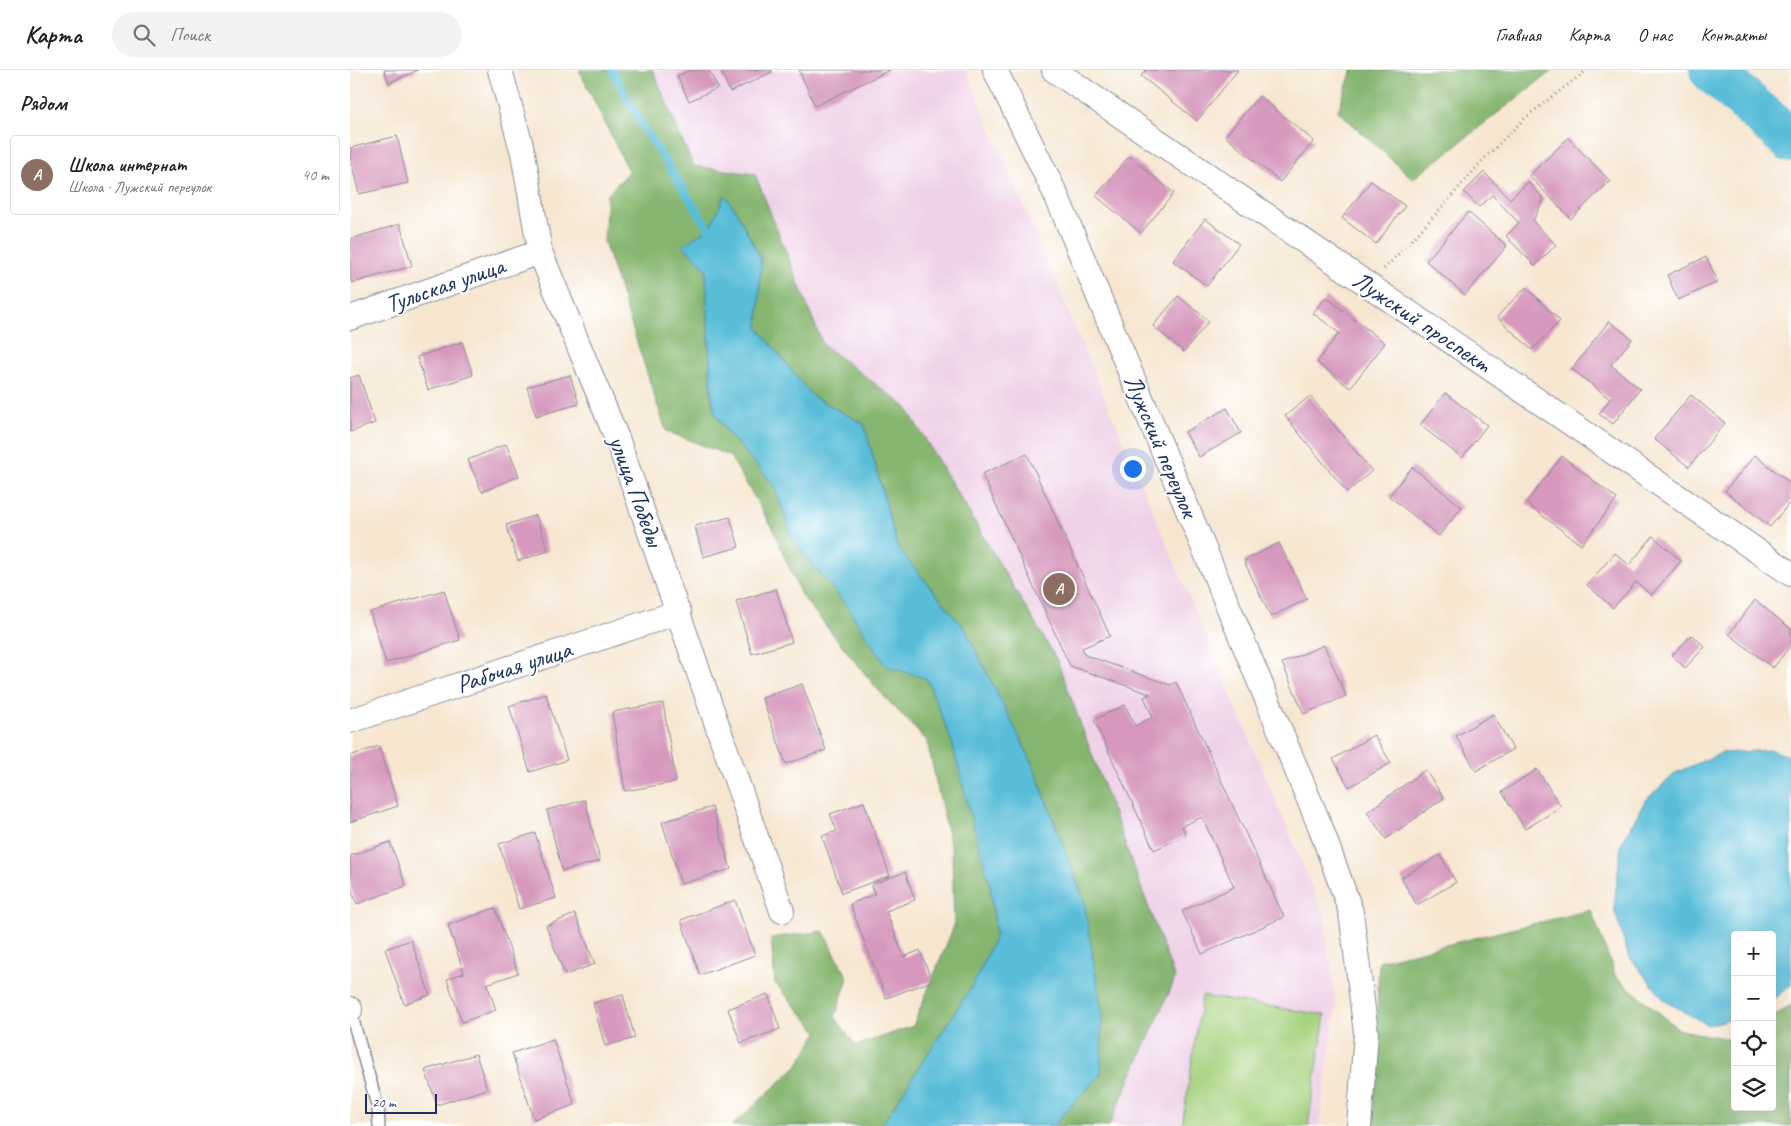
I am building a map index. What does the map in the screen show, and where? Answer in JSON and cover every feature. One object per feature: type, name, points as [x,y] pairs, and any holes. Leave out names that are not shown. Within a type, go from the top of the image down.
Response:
[{"type":"street","name":"улица Победы","points":[[500,70],[523,153],[540,252],[618,441],[782,911]]},
{"type":"street","name":"Лужский переулок","points":[[995,70],[1057,197],[1320,826],[1351,912],[1366,1033],[1359,1126]]},
{"type":"street","name":"Лужский проспект","points":[[1054,70],[1791,574]]},
{"type":"street","name":"Тульская улица","points":[[350,318],[540,252]]},
{"type":"street","name":"Рабочая улица","points":[[350,721],[678,612]]},
{"type":"lane","points":[[350,1010],[378,1108],[379,1126]]},
{"type":"path","points":[[1368,285],[1526,117],[1587,70]]},
{"type":"shaded area","points":[[612,70],[966,70],[1324,915],[1336,1007],[1319,1126],[1053,1126],[1101,1074],[709,229]]},
{"type":"green space","points":[[579,70],[653,70],[693,166],[755,174],[823,345],[906,407],[1057,660],[1175,979],[1109,1126],[1053,1126],[1101,1074],[1084,901],[1031,760],[965,629],[898,548],[864,424],[812,396],[758,328],[761,259],[737,213],[725,195],[706,269],[711,389],[714,411],[727,432],[774,485],[794,542],[846,605],[886,665],[927,679],[952,742],[990,884],[996,935],[974,983],[881,1126],[732,1126],[797,1066],[818,1032],[775,983],[771,938],[823,931],[848,978],[835,1017],[856,1046],[913,1026],[954,926],[952,853],[927,741],[879,691],[801,595],[772,527],[730,456],[666,431],[604,241],[607,194],[629,172]]},
{"type":"green space","points":[[1352,70],[1553,70],[1413,179],[1338,111]]},
{"type":"green space","points":[[1591,910],[1616,977],[1680,1030],[1731,1039],[1731,1111],[1776,1111],[1776,1014],[1791,1005],[1791,1126],[1373,1126],[1379,961]]},
{"type":"green space","points":[[1202,996],[1325,1015],[1308,1126],[1182,1126]]},
{"type":"water","points":[[725,195],[737,213],[761,259],[758,328],[812,396],[864,424],[898,548],[965,629],[1031,760],[1084,901],[1102,1012],[1101,1074],[1053,1126],[881,1126],[974,983],[996,935],[990,884],[952,742],[927,679],[886,666],[846,605],[794,542],[774,485],[727,432],[714,411],[711,389],[706,269],[683,245],[709,229]]},
{"type":"water","points":[[1772,750],[1791,757],[1791,985],[1776,997],[1776,931],[1731,931],[1731,1019],[1708,1025],[1665,1001],[1628,955],[1614,908],[1621,844],[1645,801],[1677,772],[1722,753]]},
{"type":"building","points":[[384,70],[418,70],[389,83]]},
{"type":"building","points":[[691,70],[709,70],[718,88],[689,101],[677,76]]},
{"type":"building","points":[[720,70],[771,70],[772,72],[730,92]]},
{"type":"building","points":[[799,70],[890,70],[815,106]]},
{"type":"building","points":[[1146,70],[1238,70],[1197,121],[1141,76]]},
{"type":"building","points":[[1259,96],[1314,141],[1280,182],[1225,136]]},
{"type":"building","points":[[397,136],[408,183],[359,194],[350,157],[350,148]]},
{"type":"building","points":[[1568,138],[1610,181],[1571,219],[1529,176]]},
{"type":"building","points":[[1129,156],[1174,193],[1141,233],[1096,196]]},
{"type":"building","points":[[1484,172],[1510,199],[1528,182],[1544,199],[1533,221],[1556,245],[1535,266],[1506,236],[1519,223],[1492,195],[1479,207],[1464,192]]},
{"type":"building","points":[[1371,181],[1405,206],[1376,244],[1342,218]]},
{"type":"building","points":[[1468,212],[1507,246],[1465,295],[1426,261]]},
{"type":"building","points":[[1205,219],[1239,244],[1207,286],[1173,261]]},
{"type":"building","points":[[400,224],[412,266],[352,283],[350,275],[350,239]]},
{"type":"building","points":[[1706,257],[1718,282],[1678,300],[1667,275]]},
{"type":"building","points":[[1526,287],[1560,321],[1532,350],[1497,317]]},
{"type":"building","points":[[1178,296],[1209,321],[1184,352],[1153,326]]},
{"type":"building","points":[[1326,297],[1385,343],[1350,388],[1317,362],[1339,333],[1313,313]]},
{"type":"building","points":[[1609,321],[1632,339],[1611,365],[1640,389],[1613,424],[1599,414],[1610,399],[1572,369]]},
{"type":"building","points":[[462,342],[473,375],[428,390],[417,357]]},
{"type":"building","points":[[359,375],[375,423],[350,432],[350,378]]},
{"type":"building","points":[[570,375],[579,404],[536,416],[527,387]]},
{"type":"building","points":[[1445,393],[1487,425],[1462,458],[1420,425]]},
{"type":"building","points":[[1691,395],[1725,423],[1689,467],[1654,439]]},
{"type":"building","points":[[1310,396],[1372,471],[1347,492],[1285,416]]},
{"type":"building","points":[[1227,408],[1241,433],[1199,457],[1185,432]]},
{"type":"building","points":[[506,444],[519,476],[482,492],[468,460]]},
{"type":"building","points":[[1027,454],[1110,636],[1082,648],[1085,655],[1170,685],[1176,682],[1284,917],[1202,954],[1182,911],[1234,887],[1202,817],[1182,826],[1186,835],[1154,850],[1094,720],[1125,705],[1135,726],[1153,717],[1144,697],[1150,694],[1070,666],[982,474]]},
{"type":"building","points":[[1755,455],[1791,484],[1791,501],[1770,527],[1725,491]]},
{"type":"building","points":[[1562,456],[1617,499],[1581,545],[1526,503]]},
{"type":"building","points":[[1412,467],[1462,507],[1439,536],[1389,496]]},
{"type":"building","points":[[536,515],[548,551],[518,561],[506,525]]},
{"type":"building","points":[[730,517],[739,547],[703,557],[695,526]]},
{"type":"building","points":[[1653,536],[1681,561],[1651,595],[1636,582],[1613,608],[1587,585],[1615,553],[1629,565]]},
{"type":"building","points":[[1279,543],[1307,599],[1271,617],[1244,561]]},
{"type":"building","points":[[776,589],[792,642],[752,654],[736,601]]},
{"type":"building","points":[[444,590],[460,640],[386,663],[370,612]]},
{"type":"building","points":[[1755,600],[1791,629],[1791,645],[1773,668],[1729,634]]},
{"type":"building","points":[[1692,635],[1705,647],[1685,668],[1672,655]]},
{"type":"building","points":[[1324,645],[1346,696],[1304,714],[1282,663]]},
{"type":"building","points":[[802,684],[826,750],[786,764],[762,698]]},
{"type":"building","points":[[546,694],[567,760],[530,772],[509,706]]},
{"type":"building","points":[[663,703],[676,782],[625,791],[612,712]]},
{"type":"building","points":[[1493,714],[1513,749],[1476,771],[1456,736]]},
{"type":"building","points":[[1374,735],[1391,763],[1349,787],[1333,759]]},
{"type":"building","points":[[379,746],[398,806],[350,822],[350,756]]},
{"type":"building","points":[[1537,769],[1561,807],[1525,829],[1502,792]]},
{"type":"building","points":[[1425,770],[1444,798],[1386,839],[1367,812]]},
{"type":"building","points":[[585,800],[600,861],[562,871],[547,810]]},
{"type":"building","points":[[864,802],[890,876],[842,893],[822,836],[837,831],[830,814]]},
{"type":"building","points":[[712,807],[731,869],[681,884],[662,822]]},
{"type":"building","points":[[535,833],[556,898],[519,909],[499,844]]},
{"type":"building","points":[[390,842],[406,886],[357,904],[350,886],[350,856]]},
{"type":"building","points":[[1440,855],[1456,882],[1417,905],[1401,878]]},
{"type":"building","points":[[905,872],[915,900],[886,911],[904,957],[920,950],[932,981],[886,998],[850,904],[875,894],[871,885]]},
{"type":"building","points":[[735,900],[755,955],[700,975],[681,920]]},
{"type":"building","points":[[495,908],[518,973],[487,984],[496,1010],[462,1022],[447,979],[464,973],[448,925]]},
{"type":"building","points":[[575,914],[595,964],[565,975],[546,926]]},
{"type":"building","points":[[411,940],[430,995],[404,1004],[385,949]]},
{"type":"building","points":[[768,994],[780,1029],[741,1043],[728,1009]]},
{"type":"building","points":[[623,995],[635,1038],[605,1046],[593,1003]]},
{"type":"building","points":[[553,1039],[575,1105],[534,1119],[512,1053]]},
{"type":"building","points":[[476,1054],[487,1089],[437,1105],[425,1070]]},
{"type":"waterway","points":[[612,70],[642,125],[709,229]]},
{"type":"waterway","points":[[1711,70],[1791,141]]},
{"type":"place","name":"Школа интернат","points":[[1059,589]]}]
